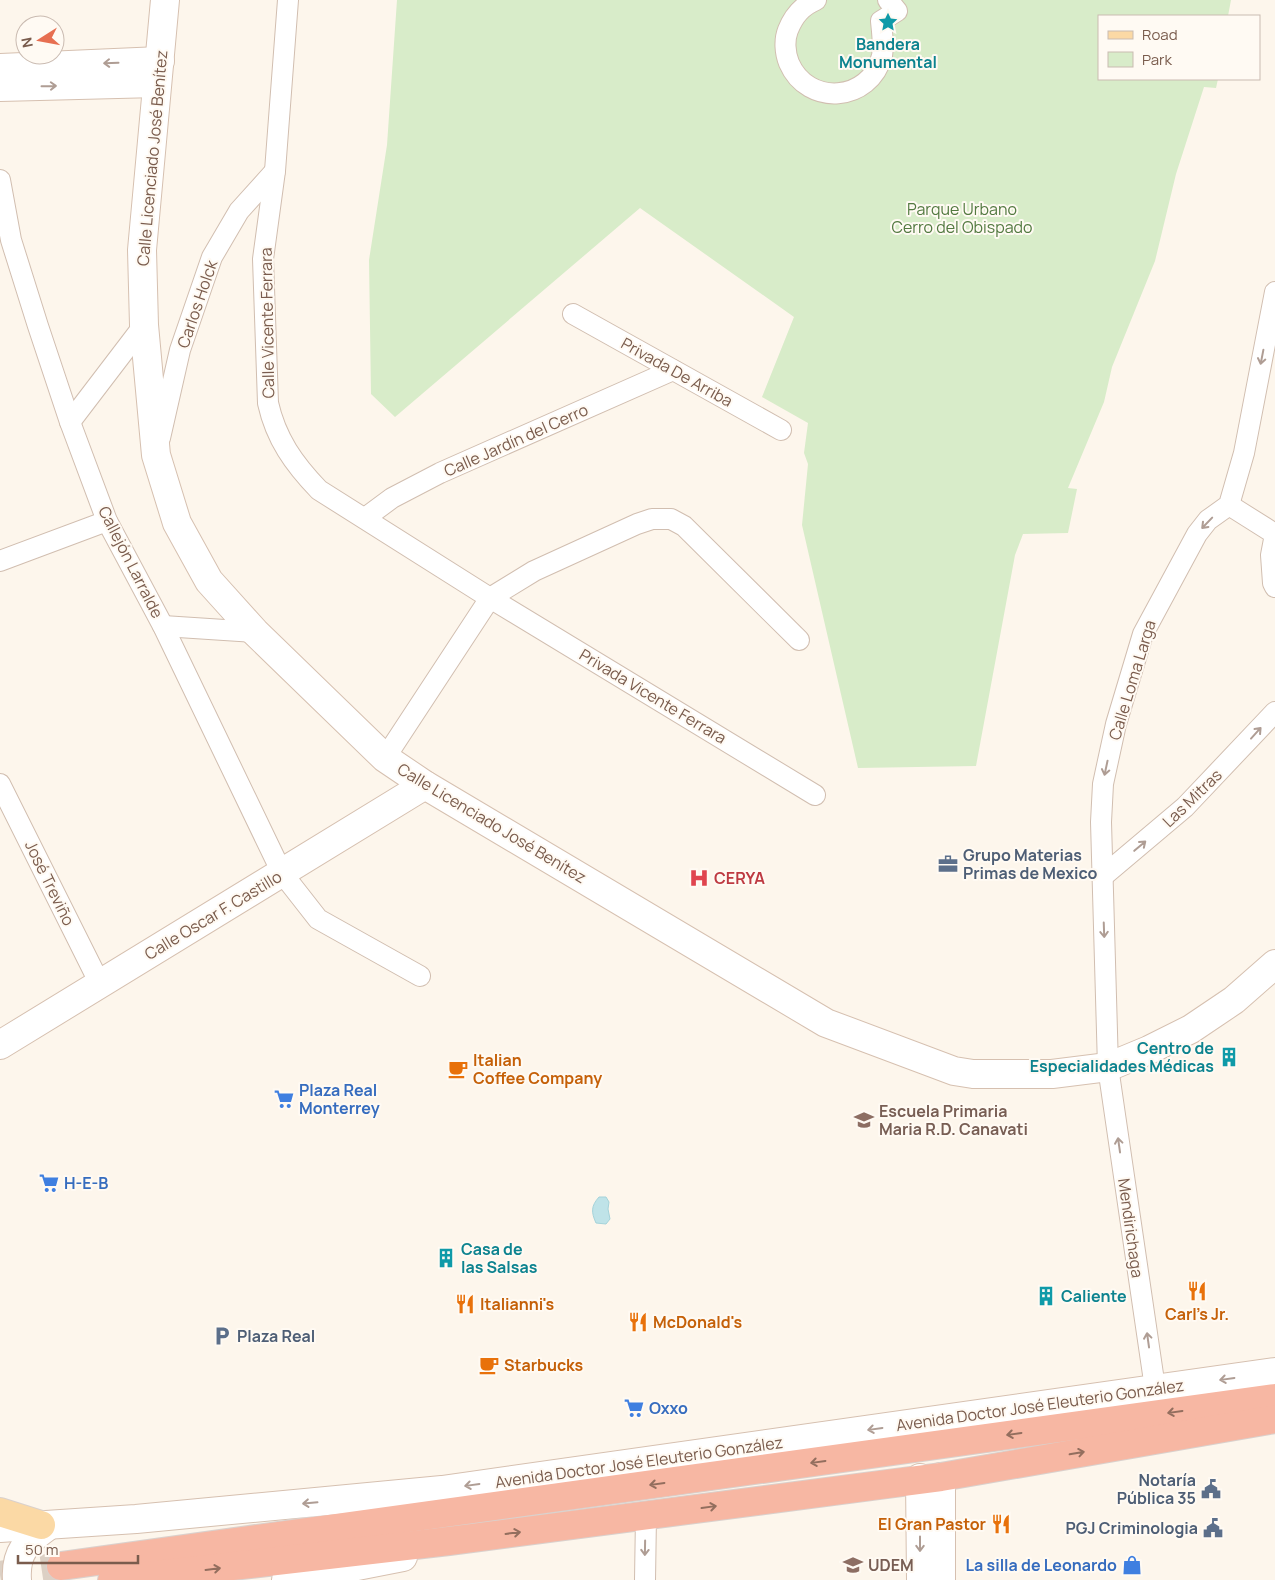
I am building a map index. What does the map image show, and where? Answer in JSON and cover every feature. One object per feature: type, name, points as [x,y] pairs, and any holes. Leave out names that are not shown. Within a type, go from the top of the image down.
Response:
[{"type":"highway","name":"Avenida Doctor José Eleuterio González","points":[[61,1566],[1275,1398]]},
{"type":"highway","points":[[112,1580],[449,1542],[930,1477],[1275,1420]]},
{"type":"main road","points":[[0,1512],[44,1526]]},
{"type":"street","name":"Calle Licenciado José Benítez","points":[[165,0],[142,250],[144,326],[156,455],[177,523],[209,581],[255,632],[385,758],[426,786],[826,1022],[954,1071],[983,1074],[1052,1074],[1108,1067],[1149,1050],[1191,1029],[1234,1000],[1275,964]]},
{"type":"street","name":"Calle Vicente Ferrara","points":[[288,0],[275,171],[264,259],[268,403],[272,419],[282,443],[298,469],[319,490],[490,598]]},
{"type":"street","points":[[816,0],[806,4],[793,18],[786,36],[786,55],[794,73],[807,86],[825,94],[844,93],[853,90],[862,86],[875,72],[882,54],[881,21],[897,11],[888,0]]},
{"type":"street","points":[[0,68],[159,72]]},
{"type":"street","points":[[0,87],[159,72]]},
{"type":"street","name":"Carlos Holck","points":[[156,455],[180,350],[212,257],[239,211],[275,171]]},
{"type":"street","name":"Callejón Larralde","points":[[0,180],[11,240],[70,422],[107,521],[163,626],[282,873],[318,919],[420,976]]},
{"type":"street","points":[[1275,292],[1244,453],[1229,505],[1275,534],[1271,554],[1273,584],[1275,587]]},
{"type":"street","name":"Privada De Arriba","points":[[573,314],[781,430]]},
{"type":"street","points":[[70,422],[144,326]]},
{"type":"street","name":"Calle Jardín del Cerro","points":[[365,518],[392,498],[440,473],[673,370]]},
{"type":"street","name":"Calle Loma Larga","points":[[1108,1067],[1101,822],[1103,784],[1116,724],[1143,634],[1197,534],[1208,520],[1229,505]]},
{"type":"street","points":[[385,758],[490,598],[534,570],[612,534],[652,519],[671,519],[684,526],[799,640]]},
{"type":"street","points":[[0,561],[107,521]]},
{"type":"street","name":"Privada Vicente Ferrara","points":[[490,598],[816,795]]},
{"type":"street","points":[[163,626],[255,632]]},
{"type":"street","name":"Las Mitras","points":[[1102,877],[1185,807],[1275,712]]},
{"type":"street","name":"José Treviño","points":[[0,784],[100,984]]},
{"type":"street","name":"Calle Oscar F. Castillo","points":[[0,1045],[426,786]]},
{"type":"street","name":"Mendirichaga","points":[[1108,1067],[1155,1388]]},
{"type":"street","name":"Avenida Doctor José Eleuterio González","points":[[0,1528],[44,1526],[442,1490],[1275,1372]]},
{"type":"street","points":[[920,1580],[930,1477]]},
{"type":"street","points":[[930,1477],[941,1580]]},
{"type":"street","points":[[645,1580],[646,1516]]},
{"type":"street","points":[[17,1580],[16,1569],[23,1547],[44,1526]]},
{"type":"street","points":[[286,1580],[423,1553],[449,1542]]},
{"type":"green space","name":"Parque Urbano Cerro del Obispado","points":[[397,0],[1231,0],[1228,15],[1098,15],[1098,80],[1218,80],[1216,88],[1204,87],[1176,174],[1155,261],[1112,367],[1104,402],[1068,488],[1077,489],[1068,533],[1023,534],[1015,555],[976,766],[858,768],[802,525],[808,464],[804,453],[808,423],[762,397],[794,317],[640,208],[395,417],[371,394],[369,260],[387,145]]},
{"type":"water","points":[[599,1197],[606,1197],[609,1202],[610,1219],[606,1224],[596,1223],[593,1216],[593,1206]]},
{"type":"tunnel","points":[[0,1575],[61,1566]]},
{"type":"place","name":"Bandera Monumental","points":[[888,22]]},
{"type":"place","name":"Grupo Materias Primas de Mexico","points":[[948,864]]},
{"type":"place","name":"CERYA","points":[[699,878]]},
{"type":"place","name":"Centro de Especialidades Médicas","points":[[1229,1057]]},
{"type":"place","name":"Italian Coffee Company","points":[[458,1069]]},
{"type":"place","name":"Plaza Real Monterrey","points":[[284,1099]]},
{"type":"place","name":"Escuela Primaria Maria R.D. Canavati","points":[[864,1120]]},
{"type":"place","name":"H-E-B","points":[[49,1183]]},
{"type":"place","name":"Casa de las Salsas","points":[[446,1258]]},
{"type":"place","name":"Carl's Jr.","points":[[1197,1291]]},
{"type":"place","name":"Caliente","points":[[1046,1296]]},
{"type":"place","name":"Italianni's","points":[[465,1304]]},
{"type":"place","name":"McDonald's","points":[[638,1322]]},
{"type":"place","name":"Plaza Real","points":[[222,1336]]},
{"type":"place","name":"Starbucks","points":[[489,1365]]},
{"type":"place","name":"Oxxo","points":[[634,1408]]},
{"type":"place","name":"Notaría Pública 35","points":[[1211,1489]]},
{"type":"place","name":"El Gran Pastor","points":[[1001,1524]]},
{"type":"place","name":"PGJ Criminologia","points":[[1213,1528]]},
{"type":"place","name":"UDEM","points":[[853,1565]]},
{"type":"place","name":"La silla de Leonardo","points":[[1132,1565]]}]
